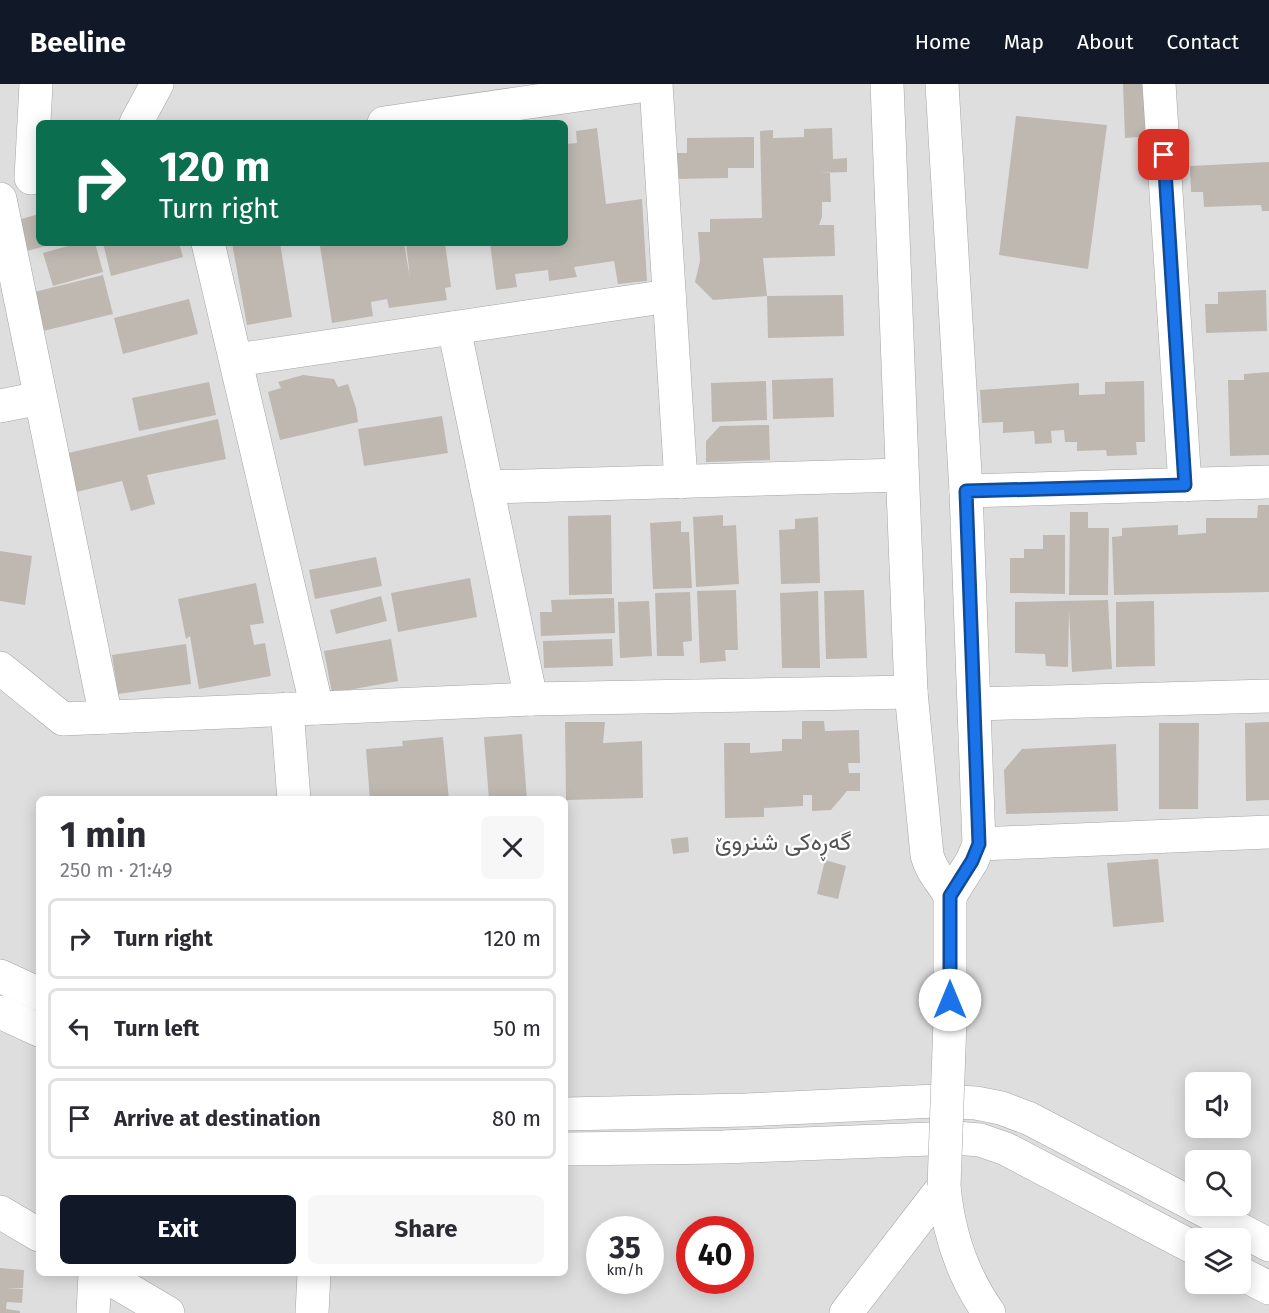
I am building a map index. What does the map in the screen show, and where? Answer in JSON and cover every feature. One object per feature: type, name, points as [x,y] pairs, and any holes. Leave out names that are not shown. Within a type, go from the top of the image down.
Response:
[{"type":"street","points":[[23,179],[36,84]]},
{"type":"street","points":[[137,120],[157,84]]},
{"type":"street","points":[[405,120],[655,84],[681,482]]},
{"type":"street","points":[[887,84],[911,692],[927,855],[935,876],[950,896],[950,1021],[944,1186],[947,1215],[967,1276],[989,1313]]},
{"type":"street","points":[[942,84],[966,491],[979,844],[972,861],[950,896]]},
{"type":"street","points":[[1159,84],[1185,485]]},
{"type":"street","points":[[0,199],[105,717]]},
{"type":"street","points":[[209,246],[236,360],[302,708],[294,796]]},
{"type":"street","points":[[236,360],[669,296]]},
{"type":"street","points":[[454,328],[531,699]]},
{"type":"street","points":[[0,406],[40,398]]},
{"type":"street","points":[[487,488],[902,475]]},
{"type":"street","points":[[966,491],[1269,482]]},
{"type":"street","points":[[0,668],[63,719],[531,699],[911,692]]},
{"type":"street","points":[[975,704],[1269,696]]},
{"type":"street","points":[[979,844],[1269,832]]},
{"type":"street","points":[[0,976],[36,993]]},
{"type":"street","points":[[0,1012],[36,1029]]},
{"type":"street","points":[[568,1114],[746,1110],[936,1101],[976,1103],[1001,1108],[1030,1119],[1185,1200]]},
{"type":"street","points":[[568,1149],[722,1147],[912,1138],[971,1139],[1006,1149],[1185,1243]]},
{"type":"street","points":[[846,1313],[944,1186]]},
{"type":"street","points":[[0,1212],[36,1233]]},
{"type":"street","points":[[1215,1216],[1269,1245]]},
{"type":"street","points":[[93,1313],[95,1276]]},
{"type":"street","points":[[105,1276],[168,1313]]},
{"type":"street","points":[[312,1313],[314,1276]]},
{"type":"street","points":[[1251,1279],[1269,1288]]},
{"type":"shaded area","points":[[0,84],[1269,84],[1269,1313],[0,1313]]},
{"type":"building","points":[[1123,84],[1149,84],[1152,136],[1125,138]]},
{"type":"building","points":[[1016,116],[1107,125],[1088,269],[999,255]]},
{"type":"building","points":[[597,128],[606,204],[642,199],[647,281],[618,284],[614,261],[574,267],[577,277],[549,281],[548,270],[515,274],[517,287],[496,290],[490,246],[568,246],[568,144],[577,143],[576,131]]},
{"type":"building","points":[[832,128],[833,159],[847,158],[847,172],[818,173],[830,173],[831,202],[822,202],[822,217],[819,225],[834,225],[835,256],[763,258],[767,296],[713,300],[695,282],[700,261],[698,232],[710,232],[710,219],[762,218],[760,131],[773,130],[773,138],[804,137],[804,129]]},
{"type":"building","points":[[754,137],[754,168],[728,168],[728,178],[675,179],[675,153],[687,153],[687,138]]},
{"type":"building","points":[[1269,162],[1269,211],[1262,211],[1261,205],[1204,207],[1203,192],[1191,192],[1190,166]]},
{"type":"building","points":[[36,215],[36,246],[46,246],[27,251],[18,220]]},
{"type":"building","points":[[68,246],[96,246],[103,272],[53,286],[43,253]]},
{"type":"building","points":[[104,246],[180,246],[183,257],[111,276]]},
{"type":"building","points":[[233,246],[280,246],[292,317],[247,325]]},
{"type":"building","points":[[320,246],[405,246],[410,278],[406,246],[445,246],[451,287],[445,288],[447,300],[389,308],[387,299],[371,302],[373,316],[332,323]]},
{"type":"building","points":[[103,275],[113,314],[39,332],[30,293]]},
{"type":"building","points":[[1266,290],[1267,331],[1206,333],[1205,304],[1218,304],[1218,292]]},
{"type":"building","points":[[843,295],[844,336],[768,338],[767,296]]},
{"type":"building","points":[[189,299],[198,334],[123,354],[114,318]]},
{"type":"building","points":[[1269,372],[1269,455],[1230,456],[1228,380],[1244,380],[1244,374]]},
{"type":"building","points":[[303,375],[334,379],[338,387],[348,384],[358,422],[280,440],[268,392],[281,388],[278,382]]},
{"type":"building","points":[[833,378],[834,417],[773,419],[772,380]]},
{"type":"building","points":[[766,381],[767,420],[712,422],[711,383]]},
{"type":"building","points":[[1144,381],[1145,442],[1136,442],[1137,455],[1107,456],[1106,450],[1077,451],[1077,442],[1065,442],[1064,430],[1051,431],[1052,443],[1035,444],[1034,431],[1003,433],[1003,422],[982,423],[980,390],[1079,383],[1079,395],[1105,394],[1105,382]]},
{"type":"building","points":[[209,382],[216,415],[139,431],[132,398]]},
{"type":"building","points":[[442,416],[448,453],[364,466],[358,429]]},
{"type":"building","points":[[218,419],[226,459],[147,475],[155,504],[131,511],[122,481],[68,494],[59,455]]},
{"type":"building","points":[[769,425],[770,460],[706,462],[706,441],[720,426]]},
{"type":"building","points":[[1258,505],[1269,505],[1269,592],[1114,595],[1112,537],[1122,536],[1122,528],[1178,525],[1178,535],[1206,533],[1206,518],[1257,518]]},
{"type":"building","points":[[1070,512],[1088,512],[1088,528],[1109,528],[1108,595],[1069,595]]},
{"type":"building","points":[[611,515],[612,594],[569,595],[568,516]]},
{"type":"building","points":[[723,515],[723,526],[736,525],[739,584],[696,587],[693,517]]},
{"type":"building","points":[[818,517],[820,583],[781,584],[779,530],[795,529],[795,519]]},
{"type":"building","points":[[681,521],[681,532],[689,532],[692,588],[653,589],[650,523]]},
{"type":"building","points":[[1043,535],[1065,535],[1065,594],[1010,593],[1010,558],[1024,558],[1024,549],[1043,549]]},
{"type":"building","points":[[0,551],[32,556],[25,605],[0,601]]},
{"type":"building","points":[[376,557],[382,586],[315,599],[309,570]]},
{"type":"building","points":[[470,578],[477,617],[398,632],[391,593]]},
{"type":"building","points":[[256,583],[264,623],[250,625],[254,645],[265,643],[271,676],[199,689],[190,636],[186,639],[178,599]]},
{"type":"building","points":[[736,590],[738,650],[725,650],[726,661],[700,663],[697,591]]},
{"type":"building","points":[[864,590],[867,658],[826,659],[824,591]]},
{"type":"building","points":[[818,591],[820,668],[782,668],[780,593]]},
{"type":"building","points":[[690,592],[692,641],[683,642],[684,656],[657,656],[655,593]]},
{"type":"building","points":[[381,596],[387,621],[336,634],[330,610]]},
{"type":"building","points":[[614,598],[615,633],[541,636],[540,612],[552,612],[551,600]]},
{"type":"building","points":[[1108,600],[1112,669],[1072,672],[1069,611],[1068,667],[1046,666],[1045,654],[1015,653],[1015,602]]},
{"type":"building","points":[[649,601],[652,656],[620,658],[618,602]]},
{"type":"building","points":[[1154,601],[1155,666],[1116,667],[1116,602]]},
{"type":"building","points":[[391,639],[398,681],[332,693],[324,651]]},
{"type":"building","points":[[612,639],[613,666],[544,668],[543,641]]},
{"type":"building","points":[[186,644],[191,684],[118,694],[112,655]]},
{"type":"building","points":[[802,721],[824,721],[825,731],[859,730],[860,763],[848,763],[849,773],[860,773],[860,791],[847,791],[831,810],[812,811],[812,795],[803,795],[803,806],[764,808],[764,817],[725,818],[724,743],[750,743],[750,753],[782,751],[782,739],[802,739]]},
{"type":"building","points":[[565,722],[605,722],[603,743],[642,741],[643,798],[568,800],[568,796],[566,796]]},
{"type":"building","points":[[1269,722],[1269,800],[1246,801],[1245,723]]},
{"type":"building","points":[[1159,723],[1199,723],[1198,809],[1159,809]]},
{"type":"building","points":[[522,734],[527,796],[489,796],[484,737]]},
{"type":"building","points":[[443,737],[449,796],[370,796],[366,749],[403,746],[402,741]]},
{"type":"building","points":[[1116,744],[1118,811],[1006,814],[1004,770],[1022,749]]},
{"type":"building","points":[[688,837],[689,852],[673,854],[671,839]]},
{"type":"building","points":[[1158,859],[1164,922],[1113,927],[1107,863]]},
{"type":"building","points":[[825,860],[846,866],[838,899],[817,894]]},
{"type":"building","points":[[0,1268],[24,1270],[23,1288],[7,1288],[23,1289],[22,1303],[7,1302],[6,1307],[6,1309],[20,1311],[20,1313],[0,1313]]},
{"type":"district","name":"گەڕەکی شنروێ","points":[[783,842]]},
{"type":"route","points":[[950,1000],[950,896],[972,861],[979,844],[966,491],[1185,485],[1164,155]]}]
